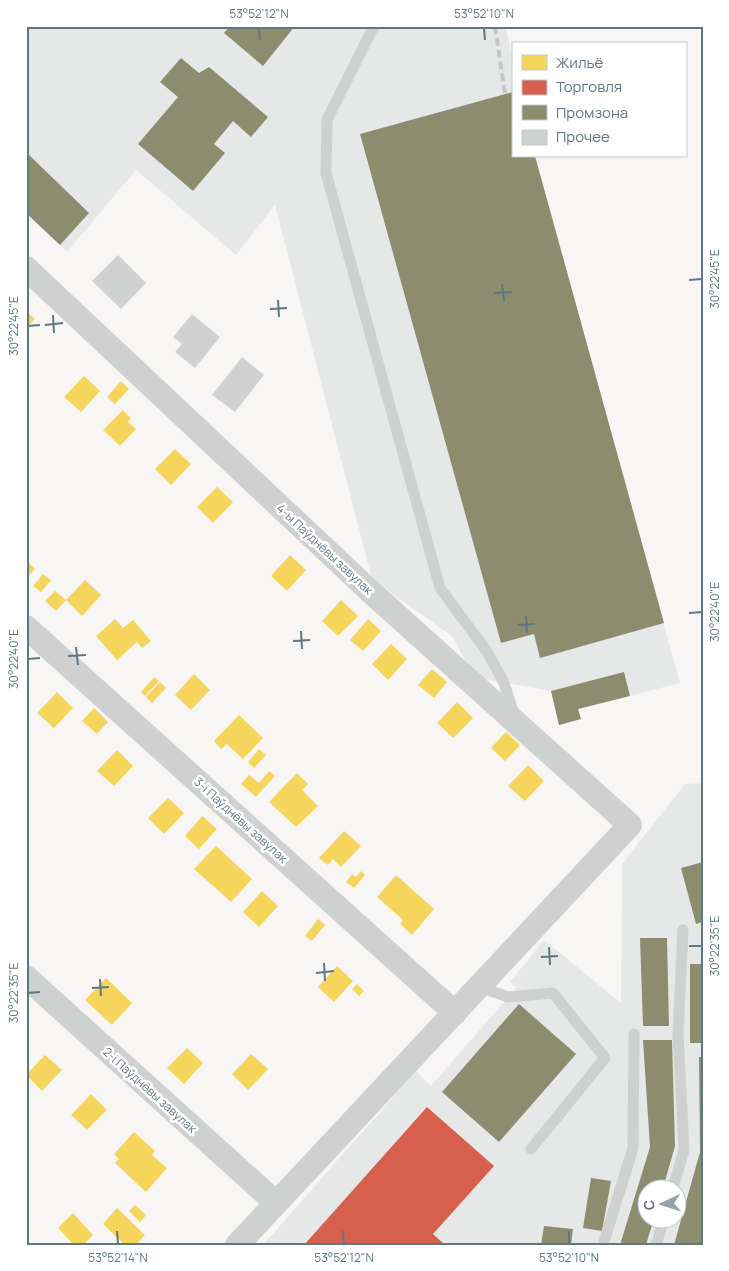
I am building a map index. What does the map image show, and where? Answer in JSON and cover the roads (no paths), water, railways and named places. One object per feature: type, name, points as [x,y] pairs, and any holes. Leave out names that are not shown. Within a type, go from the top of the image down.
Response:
[{"type":"street","name":"4-ы Паўднёвы завулак","points":[[26,268],[372,593],[630,825],[480,987]]},
{"type":"street","name":"3-і Паўднёвы завулак","points":[[26,627],[455,1014]]},
{"type":"street","name":"2-і Паўднёвы завулак","points":[[26,977],[275,1202]]},
{"type":"street","points":[[237,1245],[275,1202],[480,987]]},
{"type":"lane","points":[[374,26],[327,120],[326,174],[440,588],[496,668],[504,683],[516,722]]},
{"type":"lane","points":[[676,1178],[684,1150],[678,1033],[683,930]]},
{"type":"lane","points":[[480,987],[508,997],[552,993],[605,1058],[531,1149]]},
{"type":"lane","points":[[603,1245],[633,1148],[634,1034]]},
{"type":"lane","points":[[656,1245],[661,1228]]},
{"type":"railway","points":[[495,26],[505,94]]}]
